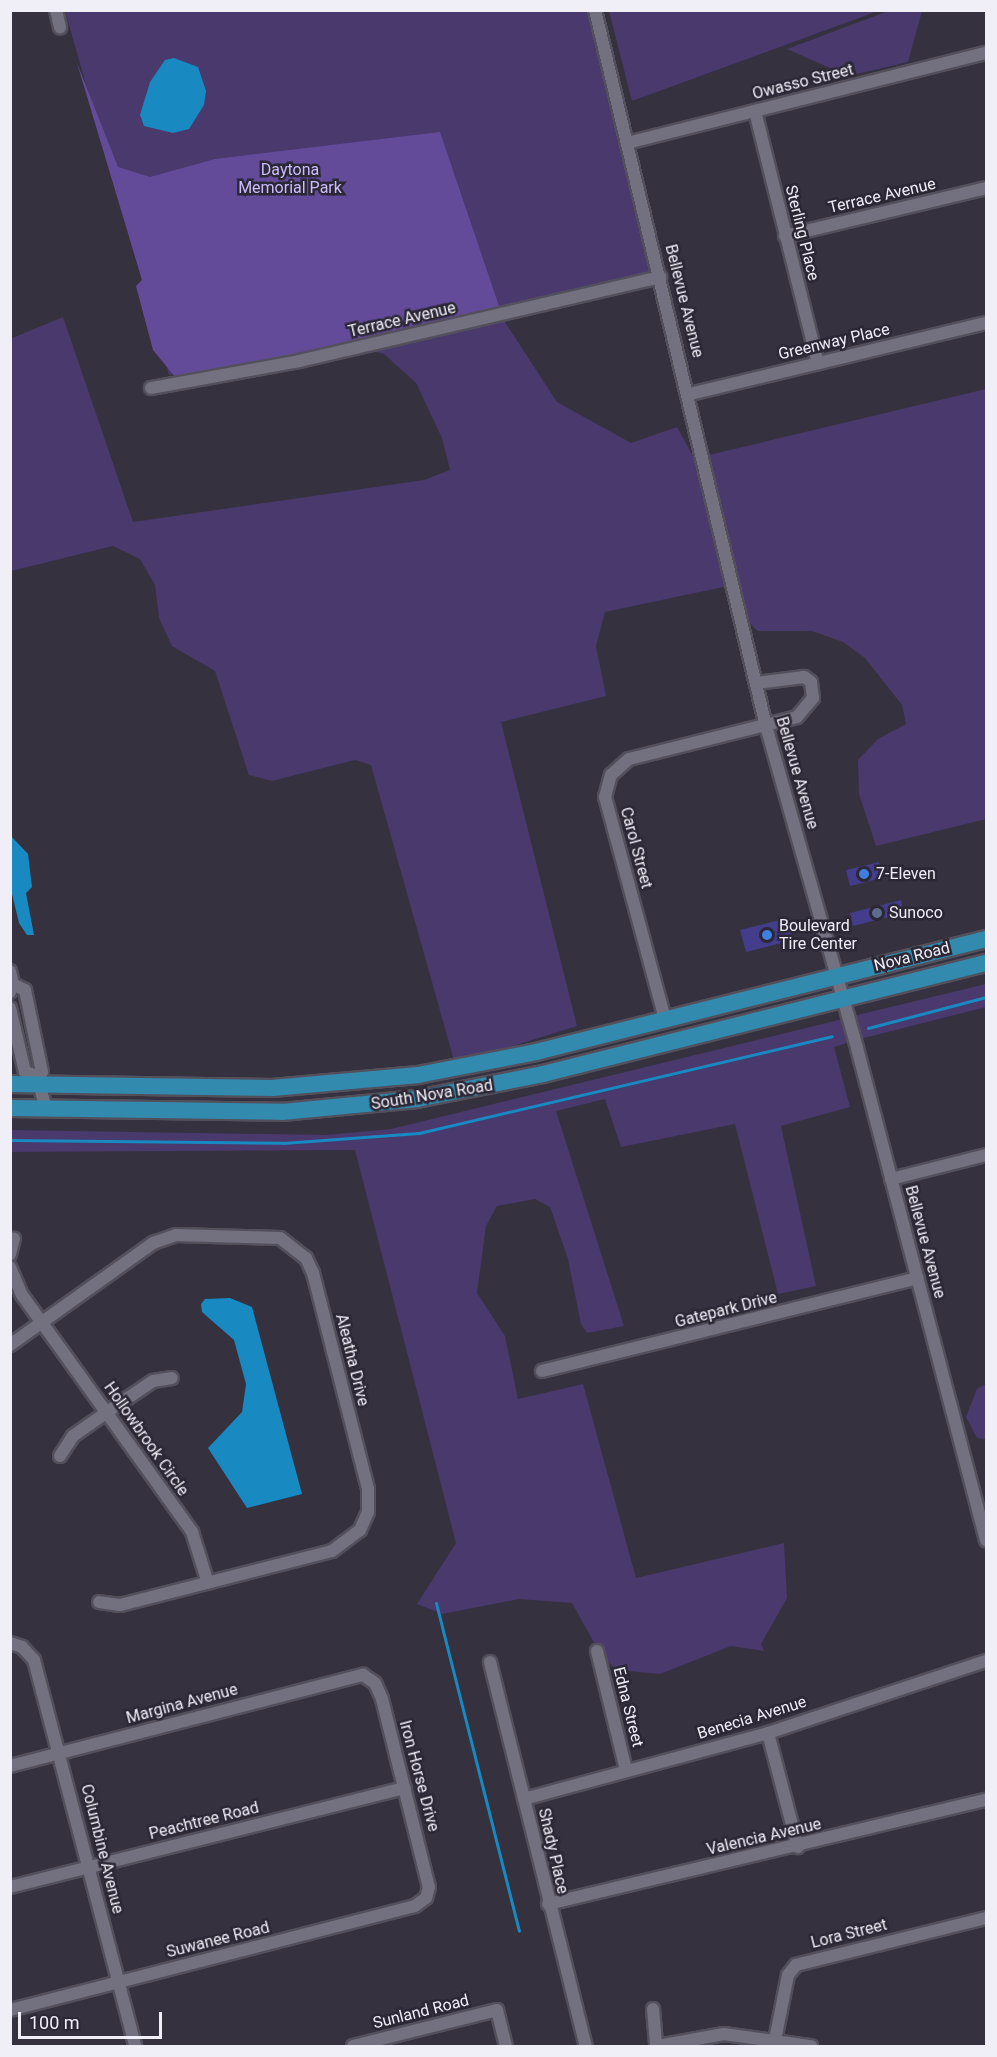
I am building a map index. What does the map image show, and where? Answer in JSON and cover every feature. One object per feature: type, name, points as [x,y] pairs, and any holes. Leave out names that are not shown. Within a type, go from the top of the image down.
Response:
[{"type":"main road","name":"Nova Road","points":[[837,976],[987,939]]},
{"type":"main road","name":"Nova Road","points":[[843,999],[987,963]]},
{"type":"main road","name":"South Nova Road","points":[[10,1084],[38,1080],[323,1085],[497,1061],[837,976]]},
{"type":"main road","name":"South Nova Road","points":[[10,1108],[240,1113],[325,1109],[501,1084],[843,999]]},
{"type":"street","points":[[56,10],[60,28]]},
{"type":"street","name":"Bellevue Avenue","points":[[594,10],[690,394],[766,726],[837,976],[987,1540]]},
{"type":"street","name":"Owasso Street","points":[[627,143],[987,53]]},
{"type":"street","name":"Sterling Place","points":[[755,111],[818,363]]},
{"type":"street","name":"Terrace Avenue","points":[[785,236],[987,188]]},
{"type":"street","name":"Terrace Avenue","points":[[151,387],[299,361],[660,277]]},
{"type":"street","name":"Greenway Place","points":[[690,394],[987,323]]},
{"type":"street","name":"Carol Street","points":[[665,1019],[605,797],[611,775],[629,759],[766,726],[804,712],[813,692],[804,677],[756,684]]},
{"type":"street","points":[[10,971],[12,988],[25,990],[42,1072],[38,1080],[46,1109]]},
{"type":"street","points":[[10,1008],[25,1072],[38,1080]]},
{"type":"street","points":[[323,1085],[325,1109]]},
{"type":"street","points":[[891,1179],[987,1155]]},
{"type":"street","name":"Aleatha Drive","points":[[10,1345],[153,1244],[176,1235],[270,1236],[286,1241],[306,1258],[369,1489],[368,1512],[355,1536],[332,1551],[208,1583],[120,1605],[99,1602]]},
{"type":"street","points":[[10,1254],[14,1238]]},
{"type":"street","name":"Hollowbrook Circle","points":[[10,1267],[16,1284],[41,1323],[198,1542],[208,1583]]},
{"type":"street","name":"Gatepark Drive","points":[[542,1371],[918,1278]]},
{"type":"street","points":[[60,1456],[73,1436],[107,1412],[153,1381],[172,1378]]},
{"type":"street","name":"Columbine Avenue","points":[[10,1643],[22,1647],[34,1660],[61,1753],[135,2046]]},
{"type":"street","name":"Edna Street","points":[[597,1651],[626,1770]]},
{"type":"street","name":"Benecia Avenue","points":[[524,1799],[768,1732],[987,1661]]},
{"type":"street","name":"Shady Place","points":[[490,1662],[548,1904],[586,2046]]},
{"type":"street","name":"Margina Avenue","points":[[10,1766],[363,1675]]},
{"type":"street","name":"Iron Horse Drive","points":[[363,1675],[378,1688],[427,1869],[428,1893]]},
{"type":"street","points":[[768,1732],[798,1847]]},
{"type":"street","name":"Peachtree Road","points":[[10,1887],[405,1788]]},
{"type":"street","name":"Valencia Avenue","points":[[548,1904],[798,1847],[987,1800]]},
{"type":"street","name":"Suwanee Road","points":[[10,2010],[415,1906],[428,1893]]},
{"type":"street","name":"Lora Street","points":[[775,2040],[788,1975],[796,1965],[987,1918]]},
{"type":"street","points":[[653,2009],[657,2046],[724,2034],[811,2046]]},
{"type":"street","name":"Sunland Road","points":[[353,2046],[497,2010],[506,2046]]},
{"type":"green space","points":[[609,10],[878,11],[632,101]]},
{"type":"green space","points":[[891,10],[922,11],[908,62],[848,76],[787,49]]},
{"type":"green space","name":"Daytona Memorial Park","points":[[65,11],[589,11],[652,271],[499,308],[169,375]]},
{"type":"green space","points":[[77,63],[118,167],[150,177],[215,159],[440,132],[500,309],[297,356],[176,378],[153,350],[136,286],[142,280]]},
{"type":"green space","points":[[63,317],[133,522],[424,480],[450,470],[442,438],[416,383],[384,354],[369,350],[503,319],[557,402],[631,443],[677,427],[694,458],[699,458],[728,586],[605,612],[596,646],[606,696],[501,722],[577,1026],[455,1064],[371,765],[355,760],[272,781],[249,775],[215,671],[172,646],[159,618],[155,585],[140,559],[113,546],[11,571],[10,339]]},
{"type":"green space","points":[[986,389],[986,819],[876,846],[859,794],[858,760],[878,739],[906,724],[902,705],[865,658],[843,642],[812,631],[758,631],[747,621],[709,455]]},
{"type":"green space","points":[[986,984],[986,1007],[860,1039],[853,1016]]},
{"type":"green space","points":[[843,1019],[850,1042],[834,1047],[850,1107],[781,1126],[816,1286],[778,1294],[735,1124],[621,1147],[605,1099],[556,1111],[624,1326],[587,1333],[581,1324],[568,1259],[550,1207],[535,1199],[497,1206],[486,1226],[477,1293],[505,1336],[518,1399],[583,1384],[636,1578],[784,1543],[787,1598],[761,1644],[764,1651],[731,1646],[660,1674],[617,1670],[605,1659],[602,1646],[596,1646],[572,1603],[519,1599],[442,1614],[417,1604],[456,1543],[355,1150],[11,1152],[11,1130],[326,1135],[391,1129]]},
{"type":"green space","points":[[986,1384],[986,1439],[977,1438],[966,1417],[977,1389]]},
{"type":"water","points":[[174,58],[198,67],[206,91],[204,105],[189,129],[173,133],[144,126],[140,115],[150,82],[165,60]]},
{"type":"water","points":[[11,836],[28,854],[32,887],[26,893],[34,935],[27,935],[19,923],[11,890]]},
{"type":"water","points":[[230,1298],[252,1307],[302,1494],[247,1508],[208,1448],[242,1412],[246,1384],[234,1340],[202,1312],[201,1304],[205,1299]]},
{"type":"building","name":"7-Eleven","points":[[879,862],[882,878],[850,886],[846,870]]},
{"type":"building","name":"Sunoco","points":[[901,900],[904,913],[853,926],[850,913]]},
{"type":"building","name":"Boulevard Tire Center","points":[[788,918],[793,940],[746,952],[740,930]]},
{"type":"waterway","points":[[868,1028],[986,997]]},
{"type":"waterway","points":[[10,1140],[283,1143],[419,1133],[832,1036]]},
{"type":"waterway","points":[[436,1603],[519,1931]]},
{"type":"place","name":"7-Eleven","points":[[864,874]]},
{"type":"place","name":"Sunoco","points":[[877,913]]},
{"type":"place","name":"Boulevard Tire Center","points":[[767,935]]}]
